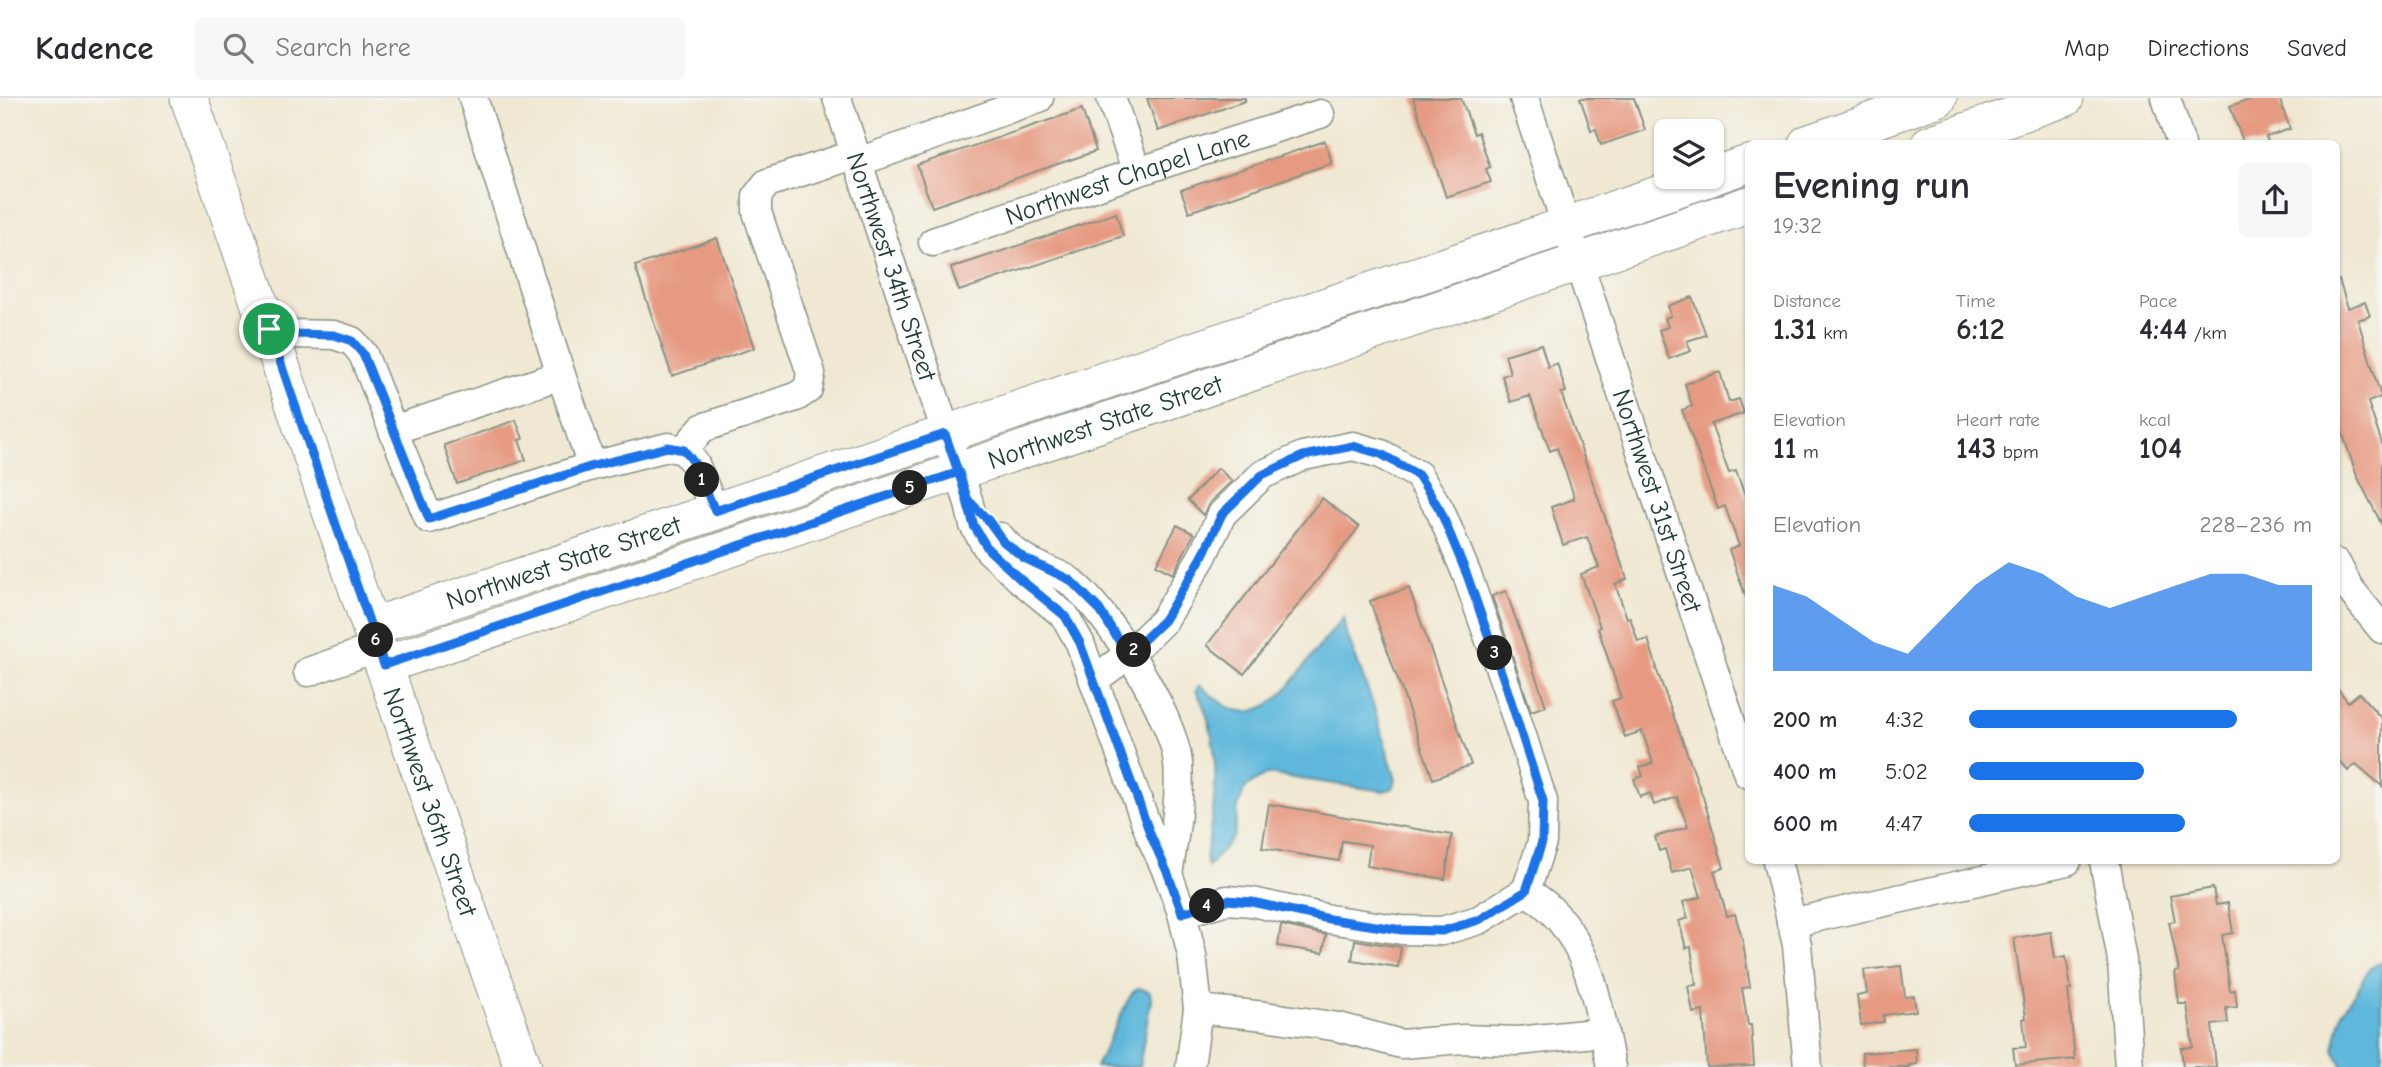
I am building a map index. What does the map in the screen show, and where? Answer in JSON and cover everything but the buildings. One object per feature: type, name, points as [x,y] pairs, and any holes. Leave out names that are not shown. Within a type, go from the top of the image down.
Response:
[{"type":"main road","name":"Northwest 36th Street","points":[[189,98],[378,646],[408,743],[523,1067]]},
{"type":"main road","points":[[1818,140],[1938,98]]},
{"type":"main road","points":[[1942,140],[2065,98]]},
{"type":"main road","name":"Northwest State Street","points":[[1724,172],[1745,165]]},
{"type":"main road","name":"Northwest State Street","points":[[378,646],[715,511],[1676,189]]},
{"type":"main road","name":"Northwest State Street","points":[[378,646],[963,486],[1578,263],[1745,206]]},
{"type":"street","points":[[473,98],[561,375],[593,466]]},
{"type":"street","name":"Northwest 34th Street","points":[[836,98],[974,526],[988,549],[1065,616],[1096,679],[1146,824],[1168,874],[1182,913],[1192,955],[1198,1009],[1190,1067]]},
{"type":"street","points":[[684,450],[702,428],[796,397],[808,389],[811,373],[757,212],[757,196],[767,183],[857,158],[1039,98]]},
{"type":"street","points":[[1111,98],[1137,172]]},
{"type":"street","name":"Northwest 31st Street","points":[[1524,98],[1745,765]]},
{"type":"street","points":[[2166,98],[2180,140]]},
{"type":"street","name":"Northwest Chapel Lane","points":[[933,242],[1137,172],[1320,114]]},
{"type":"street","points":[[269,329],[292,334],[334,335],[352,341],[363,354],[429,519],[593,466],[668,447],[684,450],[695,464],[715,511]]},
{"type":"street","points":[[393,430],[561,375]]},
{"type":"street","points":[[1096,679],[1128,655],[1164,620],[1202,557],[1222,514],[1262,475],[1303,456],[1353,446],[1381,454],[1418,475],[1440,510],[1467,575],[1543,801],[1542,842],[1526,891],[1479,920],[1442,931],[1402,930],[1227,900],[1182,913]]},
{"type":"street","points":[[963,486],[1004,542],[1041,568],[1070,580],[1099,609],[1166,722],[1178,761],[1179,803],[1168,874]]},
{"type":"street","points":[[2340,571],[2349,588],[2382,629]]},
{"type":"street","points":[[308,672],[378,646]]},
{"type":"street","points":[[1778,864],[1797,945],[1808,1067]]},
{"type":"street","points":[[1791,923],[2054,864]]},
{"type":"street","points":[[2105,864],[2122,960],[2129,1067]]},
{"type":"street","points":[[1526,891],[1552,911],[1576,942],[1589,972],[1611,1067]]},
{"type":"street","points":[[1198,1009],[1339,1027],[1401,1044],[1463,1039],[1518,1041],[1604,1032]]},
{"type":"water","points":[[1344,617],[1345,629],[1373,704],[1396,780],[1392,789],[1383,791],[1267,774],[1245,788],[1238,807],[1234,836],[1208,867],[1206,859],[1214,794],[1214,752],[1205,710],[1196,690],[1200,685],[1222,703],[1236,710],[1261,709],[1290,686]]},
{"type":"water","points":[[2382,961],[2382,1067],[2343,1067],[2334,1049],[2342,1012],[2369,969]]},
{"type":"water","points":[[1139,988],[1150,992],[1151,1000],[1139,1067],[1096,1067],[1127,1002]]},
{"type":"route","points":[[269,329],[292,334],[334,335],[352,341],[363,354],[429,519],[593,466],[668,447],[684,450],[695,464],[715,511],[945,434],[968,500],[988,520],[1004,542],[1024,558],[1070,580],[1099,609],[1128,655],[1164,620],[1202,557],[1222,514],[1262,475],[1303,456],[1353,446],[1381,454],[1418,475],[1440,510],[1467,575],[1506,686],[1543,801],[1542,842],[1526,891],[1479,920],[1442,931],[1402,930],[1329,919],[1252,902],[1227,900],[1182,913],[1124,764],[1096,679],[1080,643],[1065,616],[988,549],[974,526],[968,500],[959,472],[384,665],[269,329]]}]
